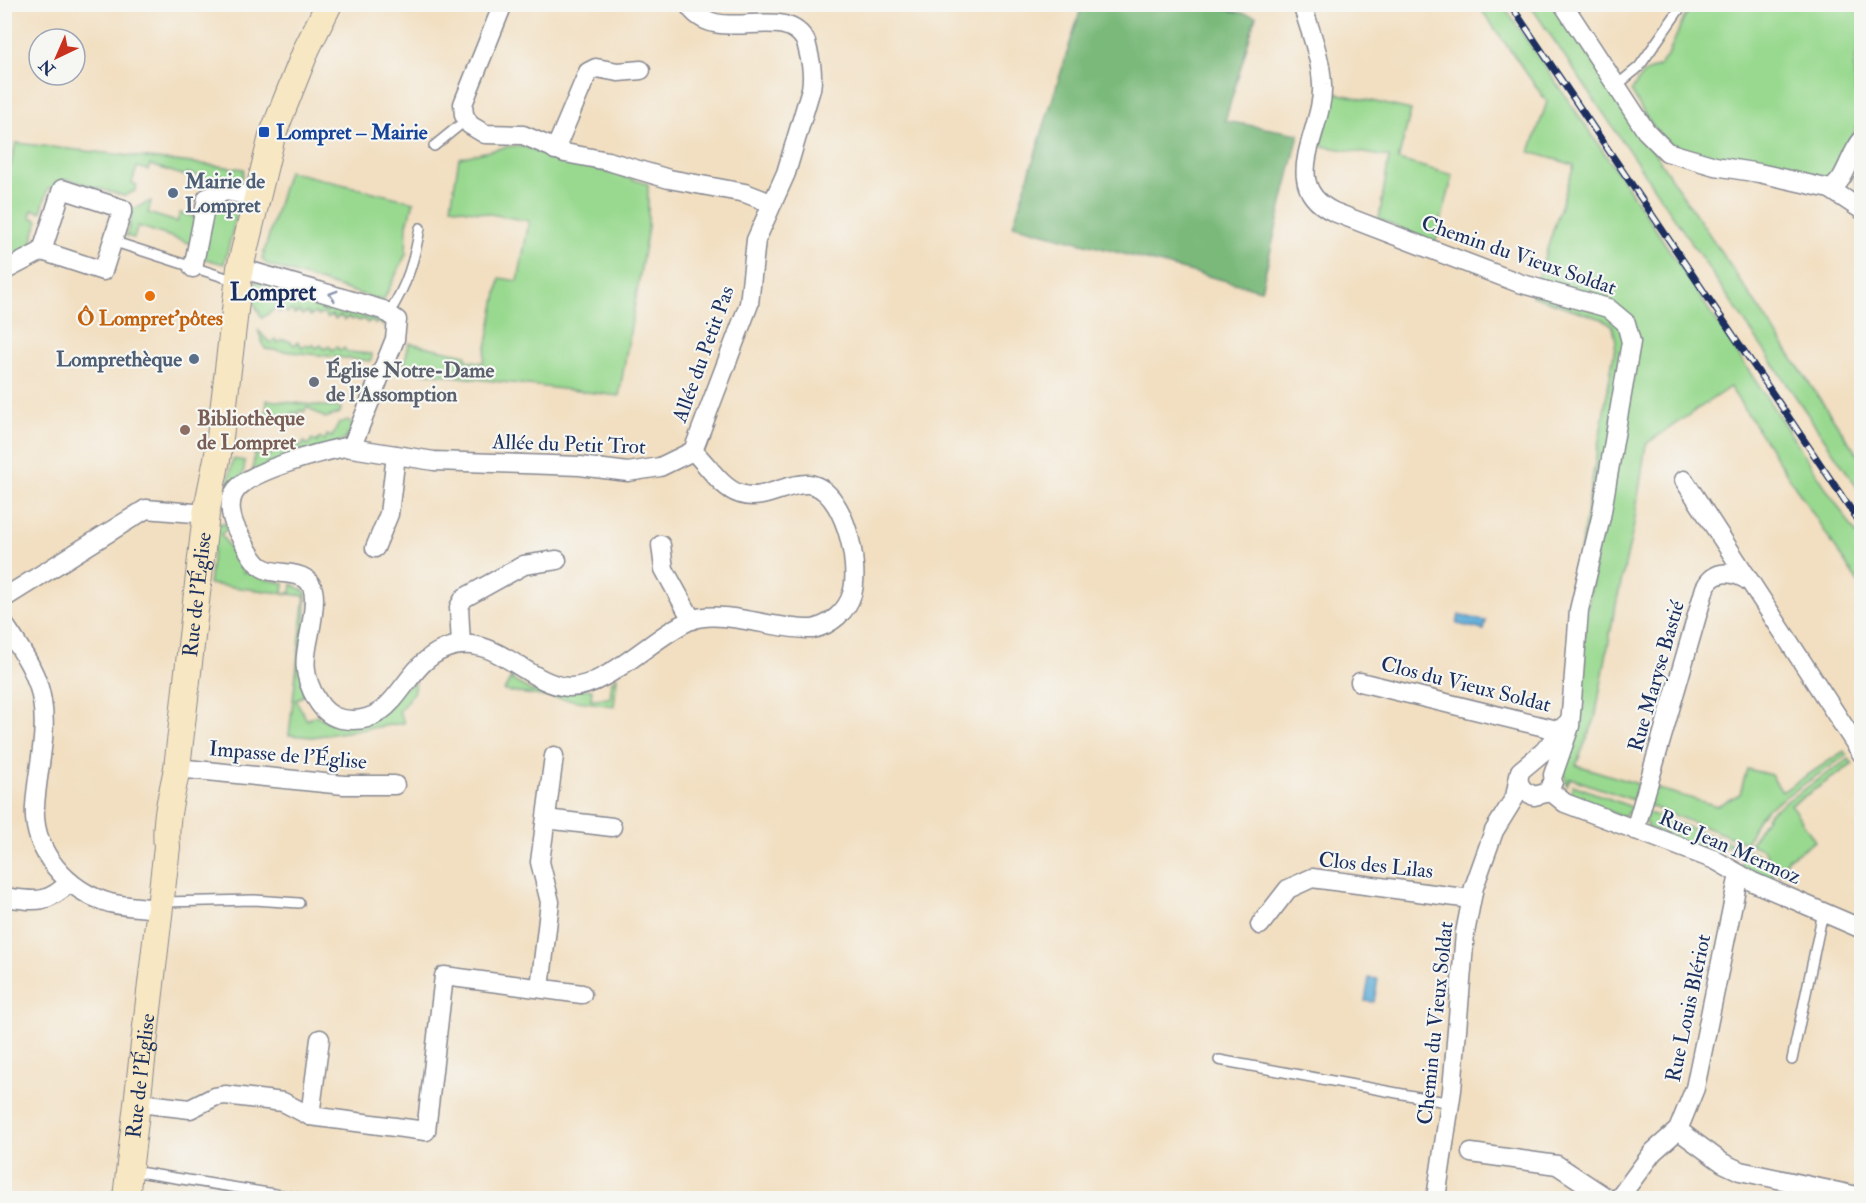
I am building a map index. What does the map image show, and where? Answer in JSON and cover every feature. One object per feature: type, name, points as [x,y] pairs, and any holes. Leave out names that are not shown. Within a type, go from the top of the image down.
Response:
[{"type":"street","name":"Rue de l'Église","points":[[126,1198],[139,1103],[167,845],[166,825],[172,782],[177,768],[214,512],[218,454],[239,275],[255,197],[286,98],[329,4]]},
{"type":"street","points":[[503,4],[464,98],[463,109],[466,120],[473,129],[485,134],[523,135],[555,150],[663,177],[745,193],[771,203]]},
{"type":"street","points":[[688,4],[695,13],[707,18],[763,6]]},
{"type":"street","name":"Chemin du Vieux Soldat","points":[[1302,4],[1318,57],[1322,85],[1322,100],[1305,172],[1308,190],[1318,202],[1334,212],[1519,283],[1608,308],[1622,317],[1629,329],[1631,342],[1603,506],[1579,610],[1569,732],[1546,787],[1520,809],[1486,853]]},
{"type":"street","points":[[1563,4],[1651,138],[1673,155],[1715,166],[1830,189],[1862,210]]},
{"type":"street","name":"Allée du Petit Pas","points":[[693,451],[749,304],[754,250],[771,203],[786,173],[812,81],[812,67],[803,28],[793,14],[782,7]]},
{"type":"street","points":[[555,150],[588,72],[596,68],[618,72],[641,70]]},
{"type":"street","points":[[1830,189],[1840,180],[1853,150],[1862,140]]},
{"type":"street","points":[[4,271],[42,251],[62,189],[123,209],[103,271],[42,251]]},
{"type":"street","points":[[193,268],[207,198],[226,191],[255,197]]},
{"type":"street","points":[[239,275],[389,313],[397,320],[398,331],[352,446]]},
{"type":"street","name":"Allée du Petit Trot","points":[[214,512],[246,482],[285,464],[352,446],[448,462],[591,467],[628,472],[660,467],[693,451]]},
{"type":"street","points":[[4,598],[146,509],[214,512],[236,530],[257,564],[270,571],[296,574],[306,580],[312,589],[314,600],[304,674],[308,686],[328,715],[352,720],[381,711],[392,703],[423,661],[442,650],[461,645],[486,648],[558,685],[580,687],[606,677],[648,645],[692,620],[706,617],[799,629],[819,628],[837,617],[848,604],[855,576],[849,532],[828,496],[820,488],[807,484],[759,495],[738,494],[693,451]]},
{"type":"street","points":[[375,548],[389,514],[396,455]]},
{"type":"street","points":[[1684,480],[1862,754]]},
{"type":"street","points":[[661,545],[664,569],[692,620]]},
{"type":"street","points":[[461,645],[459,607],[464,598],[524,565],[557,560]]},
{"type":"street","name":"Rue Maryse Bastié","points":[[1635,830],[1705,588],[1713,577],[1723,573],[1734,573],[1750,582]]},
{"type":"street","points":[[4,624],[32,667],[42,700],[44,726],[35,806],[37,831],[51,860],[70,882],[86,893],[111,903],[160,906]]},
{"type":"street","name":"Clos du Vieux Soldat","points":[[1360,682],[1561,731]]},
{"type":"street","name":"Chemin du Vieux Soldat","points":[[1529,762],[1544,751],[1561,731],[1570,712]]},
{"type":"street","points":[[540,988],[550,902],[540,867],[554,756]]},
{"type":"street","points":[[1529,762],[1545,764],[1546,787],[1525,792],[1518,781],[1520,771],[1529,762]]},
{"type":"street","name":"Impasse de l'Église","points":[[177,768],[344,785],[395,785]]},
{"type":"street","name":"Chemin du Vieux Soldat","points":[[1436,1198],[1450,1103],[1462,954],[1471,899],[1494,831],[1515,797],[1518,781]]},
{"type":"street","name":"Rue Jean Mermoz","points":[[1546,787],[1561,801],[1715,860],[1739,874],[1862,929]]},
{"type":"street","points":[[546,819],[612,827]]},
{"type":"street","name":"Rue Louis Blériot","points":[[1619,1198],[1653,1152],[1678,1130],[1698,1078],[1739,874]]},
{"type":"street","name":"Clos des Lilas","points":[[1260,926],[1288,889],[1312,878],[1471,899]]},
{"type":"street","points":[[4,897],[43,901],[54,896],[70,882]]},
{"type":"street","points":[[139,1103],[190,1109],[214,1097],[225,1095],[283,1102],[310,1116],[426,1131],[444,976],[582,994]]},
{"type":"street","points":[[310,1116],[320,1039]]},
{"type":"street","points":[[1678,1130],[1734,1169],[1813,1191],[1862,1197]]},
{"type":"street","points":[[1471,1153],[1557,1165],[1607,1198]]},
{"type":"lane","points":[[1616,86],[1639,67],[1683,4]]},
{"type":"lane","points":[[434,146],[466,120]]},
{"type":"lane","points":[[389,313],[413,267],[420,228]]},
{"type":"lane","points":[[112,241],[193,268],[239,275]]},
{"type":"lane","points":[[160,906],[254,900],[299,903]]},
{"type":"lane","points":[[1792,1060],[1823,912]]},
{"type":"lane","points":[[1219,1060],[1450,1103]]},
{"type":"lane","points":[[129,1170],[300,1198]]},
{"type":"green space","points":[[1729,4],[1861,5],[1861,31],[1854,67],[1855,92],[1860,110],[1859,123],[1831,175],[1822,179],[1698,155],[1669,143],[1652,126],[1643,112],[1631,91],[1644,73],[1659,66],[1668,55],[1685,16],[1694,7]]},
{"type":"green space","points":[[1082,5],[1206,5],[1256,16],[1225,121],[1299,134],[1261,290],[1013,225]]},
{"type":"green space","points":[[1478,5],[1503,5],[1635,198],[1861,541],[1861,587],[1730,387],[1646,444],[1633,530],[1613,618],[1595,719],[1576,765],[1638,784],[1633,800],[1570,778],[1567,786],[1563,770],[1583,696],[1584,630],[1596,555],[1580,552],[1616,341],[1613,327],[1602,319],[1532,296],[1574,165],[1530,152],[1547,102]]},
{"type":"green space","points":[[1530,5],[1555,5],[1861,460],[1861,493]]},
{"type":"green space","points":[[1331,92],[1411,110],[1398,160],[1453,175],[1435,244],[1379,219],[1389,157],[1321,146]]},
{"type":"green space","points":[[16,143],[244,169],[242,179],[204,196],[204,188],[197,186],[199,176],[187,173],[186,176],[150,165],[148,170],[137,167],[132,183],[137,185],[135,191],[124,196],[68,179],[48,189],[41,212],[32,210],[30,217],[38,220],[32,241],[34,246],[5,262],[5,167],[10,167]]},
{"type":"green space","points":[[510,146],[527,147],[558,161],[588,166],[648,184],[648,227],[619,396],[403,370],[409,343],[466,355],[466,360],[483,363],[500,278],[518,281],[529,221],[451,207],[459,158]]},
{"type":"green space","points":[[1861,149],[1861,197],[1854,173]]},
{"type":"green space","points":[[288,171],[414,202],[407,224],[406,254],[383,301],[268,265],[262,259]]},
{"type":"green space","points":[[241,199],[224,264],[202,258],[214,200]]},
{"type":"green space","points":[[151,201],[148,213],[177,222],[180,213],[197,218],[192,244],[138,226],[134,238],[126,236],[132,216],[129,211]]},
{"type":"green space","points":[[255,281],[384,322],[383,326],[380,322],[375,324],[372,320],[367,323],[364,319],[351,320],[349,317],[344,320],[341,316],[335,319],[332,315],[327,318],[324,313],[318,316],[315,313],[310,316],[307,312],[302,315],[299,311],[294,314],[292,310],[287,313],[284,309],[279,312],[276,308],[262,318],[253,301]]},
{"type":"green space","points":[[258,330],[270,343],[275,339],[278,343],[282,340],[290,341],[294,345],[298,342],[302,347],[306,344],[309,347],[313,344],[316,348],[321,345],[324,349],[329,346],[332,350],[337,347],[340,351],[344,348],[347,352],[372,354],[371,361],[265,349]]},
{"type":"green space","points":[[267,400],[341,408],[340,413],[325,418],[307,407],[304,412],[300,410],[297,414],[293,412],[289,418],[284,415],[281,419],[276,417],[273,422],[268,419],[265,425]]},
{"type":"green space","points":[[348,420],[354,425],[345,440],[253,471],[254,454],[262,444],[256,454],[261,458],[265,453],[270,456],[273,451],[277,453],[281,448],[285,451],[288,447],[293,449],[296,444],[301,447],[304,442],[308,445],[312,439],[317,442],[319,438],[325,440],[327,435],[332,437],[339,423]]},
{"type":"green space","points":[[233,459],[245,461],[243,475],[226,491]]},
{"type":"green space","points":[[219,523],[226,524],[228,529],[221,534],[244,573],[252,569],[264,579],[284,583],[283,593],[291,593],[292,584],[306,592],[304,695],[296,700],[307,720],[316,715],[336,726],[416,682],[413,693],[399,711],[404,723],[312,737],[289,735],[305,596],[209,584],[216,527]]},
{"type":"green space","points":[[515,670],[512,680],[533,692],[538,683],[592,690],[591,699],[610,698],[612,681],[617,677],[614,706],[504,691]]},
{"type":"green space","points":[[1844,751],[1847,755],[1767,809],[1758,818],[1746,843],[1647,805],[1652,787],[1717,806],[1740,794],[1747,769],[1771,775],[1782,792]]},
{"type":"green space","points":[[1849,759],[1853,764],[1791,805],[1815,841],[1787,859],[1780,875],[1764,850],[1750,844],[1769,813]]},
{"type":"green space","points":[[1573,785],[1634,808],[1622,817],[1570,796]]},
{"type":"green space","points":[[1646,812],[1736,845],[1716,849],[1714,853],[1649,828],[1645,822]]},
{"type":"green space","points":[[1748,850],[1760,855],[1774,875],[1771,882],[1740,867]]},
{"type":"water","points":[[1459,615],[1486,621],[1484,630],[1457,624]]},
{"type":"water","points":[[1369,978],[1378,979],[1374,1002],[1365,1001]]},
{"type":"railway","points":[[1510,4],[1862,526]]},
{"type":"place","name":"Lompret – Mairie","points":[[264,132]]},
{"type":"place","name":"Mairie de Lompret","points":[[173,193]]},
{"type":"place","name":"Ô Lompret’pôtes","points":[[150,296]]},
{"type":"place","name":"Lomprethèque","points":[[194,359]]},
{"type":"place","name":"Église Notre-Dame de l'Assomption","points":[[314,382]]},
{"type":"place","name":"Bibliothèque de Lompret","points":[[185,430]]},
{"type":"district","name":"Lompret","points":[[273,292]]}]
